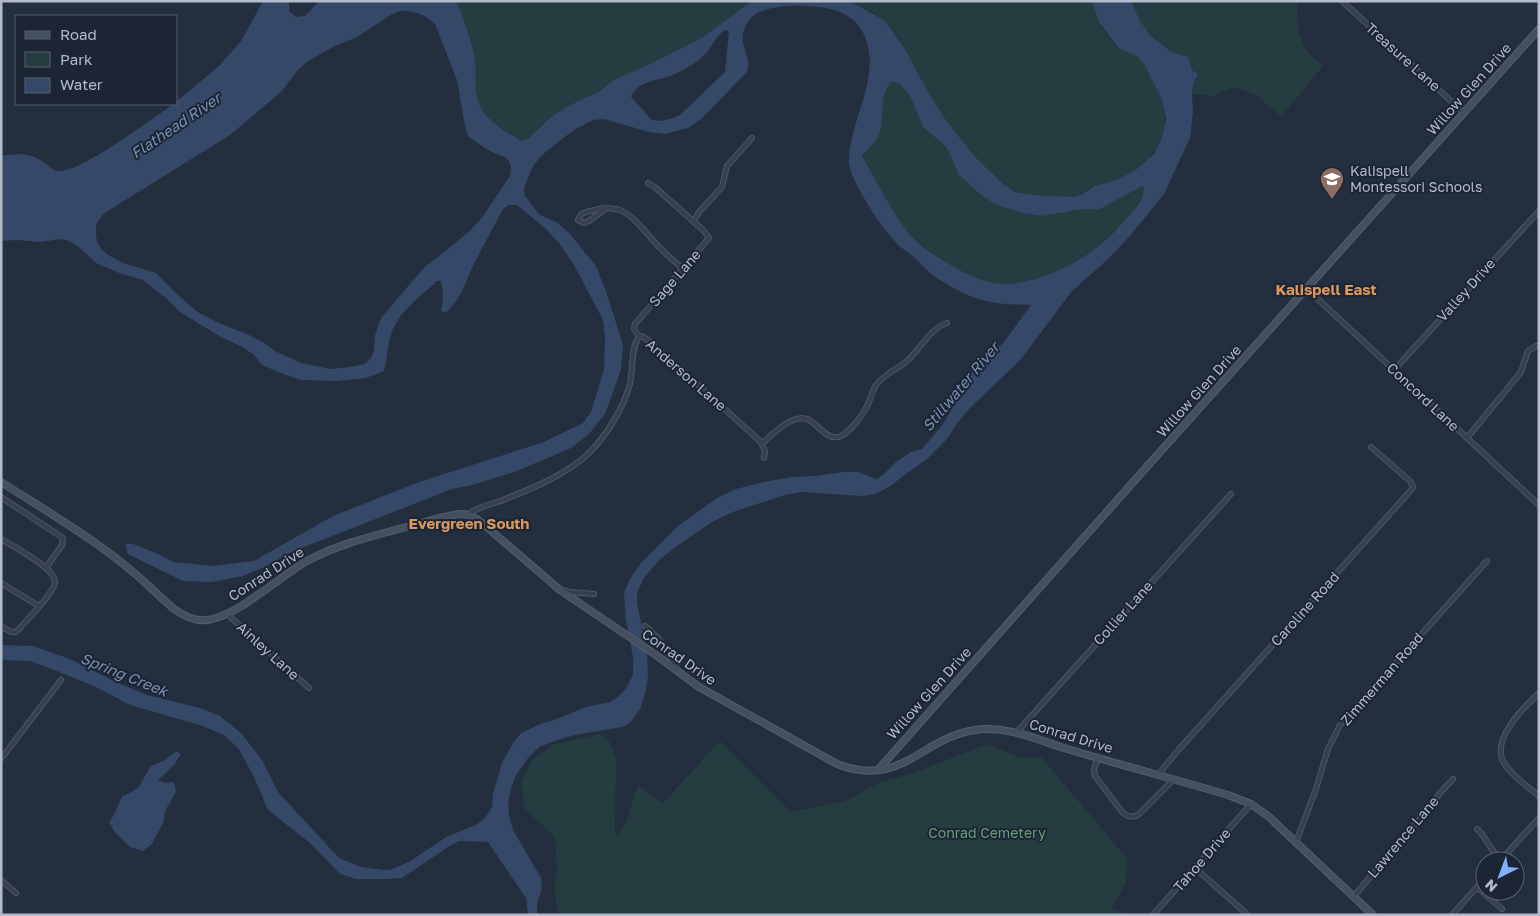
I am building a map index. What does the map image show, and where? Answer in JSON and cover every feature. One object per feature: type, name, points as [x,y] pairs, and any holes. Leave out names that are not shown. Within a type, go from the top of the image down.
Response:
[{"type":"main road","name":"Willow Glen Drive","points":[[878,770],[1539,29]]},
{"type":"main road","name":"Conrad Drive","points":[[2,485],[58,518],[112,554],[179,613],[200,620],[213,619],[227,614],[299,566],[331,549],[434,520],[460,514],[469,515],[482,522],[557,587],[656,655],[688,680],[713,696],[838,764],[856,770],[878,770],[901,765],[948,738],[967,731],[991,729],[1016,733],[1234,797],[1251,804],[1268,816],[1373,915]]},
{"type":"street","name":"Treasure Lane","points":[[1342,1],[1464,113]]},
{"type":"street","points":[[694,221],[699,212],[722,187],[727,166],[752,138]]},
{"type":"street","name":"Sage Lane","points":[[639,337],[634,328],[635,324],[709,238],[694,221],[648,183]]},
{"type":"street","points":[[605,209],[589,221],[584,223],[578,220],[581,214],[605,209],[621,210],[683,269]]},
{"type":"street","name":"Valley Drive","points":[[1394,370],[1539,211]]},
{"type":"street","name":"Concord Lane","points":[[1307,289],[1539,504]]},
{"type":"street","points":[[764,458],[765,451],[762,444],[777,429],[799,419],[807,419],[831,437],[836,438],[845,434],[866,409],[877,383],[905,363],[938,327],[947,323]]},
{"type":"street","name":"Anderson Lane","points":[[469,515],[472,511],[503,500],[554,477],[576,464],[592,450],[616,416],[625,398],[632,372],[635,343],[642,336],[762,444]]},
{"type":"street","points":[[1467,438],[1520,372],[1528,351],[1539,346]]},
{"type":"street","name":"Caroline Road","points":[[1158,775],[1412,489],[1410,481],[1371,447]]},
{"type":"street","name":"Collier Lane","points":[[1016,733],[1231,494]]},
{"type":"street","points":[[1,497],[63,538],[62,545],[46,568]]},
{"type":"street","points":[[1,539],[46,568],[53,576],[55,583],[51,592],[16,632],[11,632],[1,626]]},
{"type":"street","name":"Zimmerman Road","points":[[1296,842],[1328,749],[1340,725],[1487,561]]},
{"type":"street","points":[[1,583],[39,606]]},
{"type":"street","points":[[557,587],[569,592],[594,594]]},
{"type":"street","name":"Ainley Lane","points":[[227,614],[309,688]]},
{"type":"street","points":[[645,626],[659,639],[680,673],[688,680]]},
{"type":"street","points":[[1,759],[61,680]]},
{"type":"street","points":[[1539,693],[1517,716],[1510,727],[1502,744],[1501,755],[1509,769],[1539,796]]},
{"type":"street","points":[[1098,758],[1094,766],[1095,776],[1123,813],[1130,817],[1138,815],[1174,779]]},
{"type":"street","name":"Lawrence Lane","points":[[1354,896],[1453,779]]},
{"type":"street","name":"Tahoe Drive","points":[[1153,915],[1251,804]]},
{"type":"street","points":[[1509,851],[1539,818]]},
{"type":"street","points":[[1477,829],[1482,833],[1494,851]]},
{"type":"street","points":[[1195,868],[1248,915]]},
{"type":"street","points":[[1,880],[16,892]]},
{"type":"street","points":[[1452,915],[1475,889]]},
{"type":"street","points":[[1493,901],[1502,909]]},
{"type":"green space","points":[[457,1],[752,1],[700,39],[613,80],[600,91],[568,106],[551,117],[529,138],[521,141],[490,120],[480,107],[474,59]]},
{"type":"green space","points":[[850,1],[1092,1],[1099,21],[1111,40],[1123,50],[1136,56],[1146,68],[1159,94],[1164,110],[1165,119],[1162,137],[1149,159],[1131,173],[1117,180],[1095,186],[1082,194],[1072,197],[1036,196],[1013,191],[982,166],[960,141],[932,100],[893,30],[876,14]]},
{"type":"green space","points":[[1131,1],[1297,1],[1298,30],[1306,50],[1323,66],[1281,117],[1256,95],[1234,87],[1213,96],[1192,94],[1193,85],[1198,75],[1192,70],[1188,57],[1172,52],[1151,36],[1140,21]]},
{"type":"green space","points":[[892,81],[900,84],[907,92],[923,127],[947,148],[959,175],[980,194],[996,205],[1042,216],[1083,209],[1100,209],[1144,186],[1143,197],[1129,215],[1087,255],[1058,271],[1036,279],[1006,284],[982,280],[966,274],[932,254],[912,237],[891,208],[862,156],[882,121],[882,104],[885,89]]},
{"type":"green space","name":"Conrad Cemetery","points":[[599,734],[609,741],[616,759],[615,833],[618,834],[626,823],[638,784],[662,804],[720,741],[791,812],[845,801],[878,783],[916,772],[987,744],[1021,758],[1041,757],[1127,858],[1126,883],[1112,908],[1129,915],[558,915],[554,887],[557,873],[555,837],[525,809],[521,783],[532,760],[553,745]]},
{"type":"water","points":[[263,1],[289,1],[289,11],[296,17],[305,16],[319,1],[457,1],[474,53],[476,89],[480,106],[487,117],[521,141],[529,138],[551,117],[568,106],[600,91],[613,80],[700,39],[752,1],[850,1],[884,20],[906,51],[945,119],[974,156],[1003,184],[1015,192],[1032,195],[1074,197],[1083,194],[1094,186],[1117,180],[1137,169],[1154,154],[1162,137],[1166,119],[1162,100],[1144,64],[1138,57],[1119,48],[1099,22],[1092,1],[1131,1],[1140,21],[1151,36],[1172,52],[1188,57],[1192,70],[1198,74],[1193,85],[1193,112],[1190,138],[1164,194],[1130,236],[1108,259],[1072,291],[1021,359],[970,408],[947,439],[927,459],[892,485],[876,494],[862,496],[802,492],[785,495],[733,512],[712,522],[677,546],[659,560],[644,578],[637,593],[637,603],[647,652],[648,677],[641,707],[631,722],[622,727],[575,735],[539,747],[528,758],[516,775],[511,788],[508,803],[513,830],[541,878],[542,888],[537,904],[537,915],[528,915],[526,898],[488,842],[460,841],[402,878],[357,879],[340,874],[310,843],[268,810],[254,777],[239,749],[224,735],[203,726],[130,705],[96,687],[30,661],[1,660],[1,645],[33,646],[70,659],[147,695],[200,708],[220,716],[241,733],[262,760],[278,792],[339,858],[361,867],[384,870],[393,869],[412,860],[446,837],[476,825],[485,818],[492,807],[493,794],[502,763],[521,733],[586,707],[610,702],[627,687],[633,674],[633,658],[626,619],[624,593],[630,579],[641,563],[678,526],[717,498],[736,489],[764,482],[791,477],[843,472],[858,472],[877,479],[911,452],[922,449],[944,423],[954,405],[958,389],[966,378],[1004,342],[1031,305],[990,302],[961,292],[933,275],[895,242],[859,189],[849,166],[851,141],[869,76],[870,60],[861,29],[853,20],[838,11],[815,6],[777,7],[766,10],[757,13],[745,27],[743,40],[748,65],[747,72],[702,118],[688,128],[665,134],[649,132],[604,119],[593,120],[574,130],[558,142],[541,156],[533,166],[524,188],[525,196],[540,215],[558,223],[570,234],[596,266],[623,345],[621,370],[605,414],[589,434],[571,448],[517,471],[452,489],[289,553],[267,566],[243,576],[211,582],[183,581],[128,554],[125,544],[133,544],[173,562],[213,566],[254,561],[333,516],[419,482],[544,442],[583,423],[591,412],[604,369],[605,336],[603,320],[574,265],[559,243],[546,229],[517,205],[509,205],[503,209],[460,295],[445,313],[441,311],[443,300],[441,281],[437,281],[400,317],[389,341],[384,371],[366,378],[336,381],[301,380],[262,365],[254,355],[244,348],[221,337],[180,312],[143,280],[119,273],[96,263],[79,247],[69,241],[61,239],[40,242],[1,241],[1,156],[17,154],[32,156],[58,171],[68,170],[99,155],[173,105],[178,105],[178,100],[220,65],[241,41]],"holes":[[[399,11],[414,12],[435,24],[457,80],[468,136],[483,147],[507,158],[511,166],[510,176],[483,216],[470,231],[425,267],[381,318],[375,335],[374,350],[371,358],[365,364],[331,369],[301,363],[275,351],[249,335],[199,313],[156,273],[123,263],[102,250],[97,242],[96,225],[103,214],[230,135],[281,92],[298,70],[308,61],[335,46],[355,38]],[[725,30],[729,31],[725,72],[680,115],[660,121],[652,120],[631,97],[634,91],[643,84],[673,75],[692,65],[705,55],[722,32]],[[892,81],[900,84],[907,92],[923,127],[947,148],[959,175],[980,194],[996,205],[1042,216],[1083,209],[1100,209],[1143,186],[1143,196],[1133,211],[1112,234],[1083,258],[1060,270],[1036,279],[1010,284],[998,284],[974,277],[932,254],[912,237],[891,208],[862,156],[874,142],[880,131],[883,99]]]},
{"type":"water","points":[[176,751],[181,754],[174,765],[158,780],[166,783],[173,782],[176,792],[165,811],[163,823],[152,844],[143,851],[130,847],[114,831],[109,822],[122,796],[139,787],[151,766],[165,760]]},
{"type":"place","name":"Kalispell Montessori Schools","points":[[1332,200]]},
{"type":"district","name":"Kalispell East","points":[[1326,290]]},
{"type":"district","name":"Evergreen South","points":[[469,524]]},
{"type":"water label","name":"Flathead River","points":[[176,126]]},
{"type":"water label","name":"Stillwater River","points":[[961,387]]},
{"type":"water label","name":"Spring Creek","points":[[124,675]]}]
